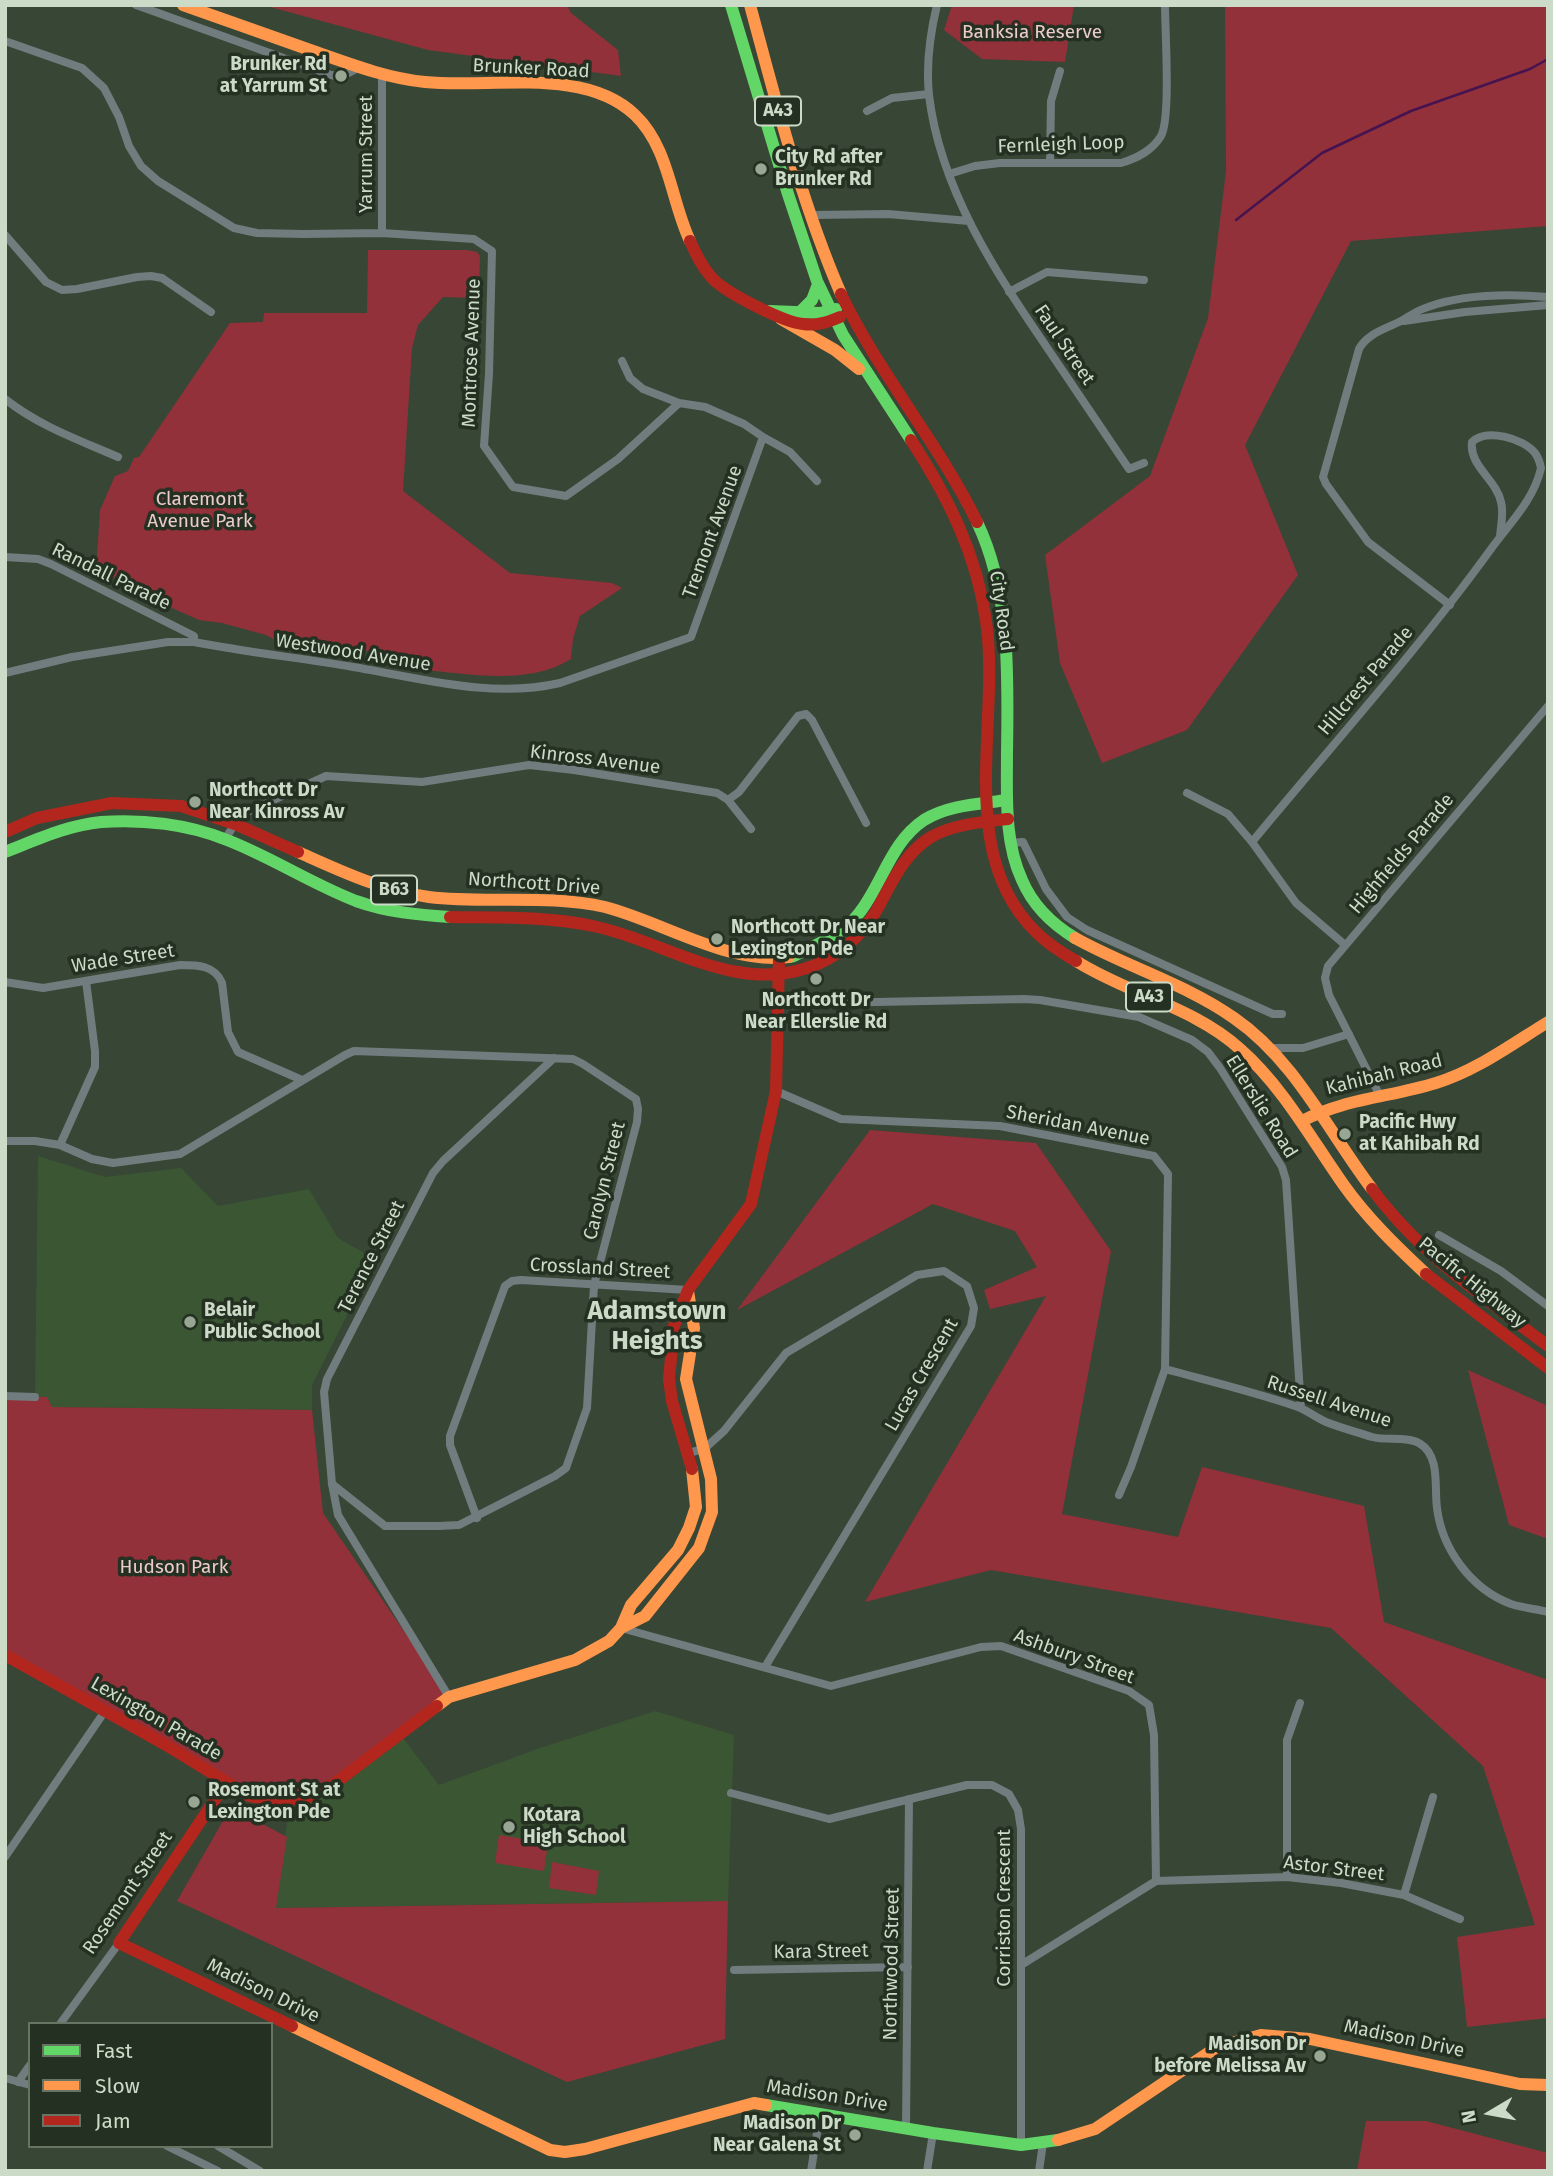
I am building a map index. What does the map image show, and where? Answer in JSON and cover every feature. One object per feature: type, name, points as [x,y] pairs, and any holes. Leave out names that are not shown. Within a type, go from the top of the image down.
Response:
[{"type":"main road","name":"Brunker Road","points":[[183,5],[382,75],[414,82],[582,87],[603,93],[621,103],[645,127],[651,137],[695,256],[712,278],[738,297],[781,319],[812,325],[827,323],[832,316],[848,308]]},
{"type":"main road","name":"City Road","points":[[731,5],[818,284],[832,316],[939,484],[969,545],[981,588],[989,638],[987,822],[990,849],[1007,893],[1032,930],[1070,958],[1214,1029],[1247,1053],[1275,1083],[1302,1121]]},
{"type":"main road","name":"City Road","points":[[750,5],[779,113],[811,215],[848,308],[974,513],[995,571],[1006,649],[1007,800],[1010,843],[1021,881],[1042,914],[1057,927],[1084,944],[1218,1007],[1242,1023],[1271,1048],[1321,1111]]},
{"type":"main road","points":[[800,313],[813,301],[818,284]]},
{"type":"main road","name":"Brunker Road","points":[[769,311],[781,309],[832,316]]},
{"type":"main road","points":[[781,319],[835,350],[855,365],[877,388]]},
{"type":"main road","name":"Northcott Drive","points":[[5,832],[37,818],[112,803],[181,806],[235,824],[367,883],[397,891],[431,897],[566,901],[603,907],[639,917],[728,952],[779,958],[794,956],[840,932],[860,912],[896,849],[907,835],[925,820],[951,808],[1007,800]]},
{"type":"main road","name":"Northcott Drive","points":[[5,852],[86,824],[130,822],[173,825],[225,839],[359,902],[413,915],[578,923],[622,933],[735,971],[778,975],[804,970],[827,961],[846,948],[862,933],[898,870],[925,842],[956,827],[1008,819]]},
{"type":"main road","name":"Lexington Parade","points":[[5,1654],[166,1745],[249,1796],[278,1801],[309,1797],[334,1784],[449,1697],[575,1660],[610,1642],[621,1628],[631,1605],[678,1550],[689,1528],[695,1507],[694,1478],[672,1401],[669,1379],[674,1326],[688,1290],[751,1204],[776,1091],[779,958]]},
{"type":"main road","name":"Kahibah Road","points":[[1302,1121],[1321,1111],[1381,1098],[1465,1073],[1548,1022]]},
{"type":"main road","name":"Pacific Highway","points":[[1321,1111],[1379,1198],[1402,1226],[1446,1268],[1547,1343]]},
{"type":"main road","name":"Pacific Highway","points":[[1302,1121],[1364,1212],[1424,1273],[1548,1368]]},
{"type":"main road","name":"Lexington Parade","points":[[621,1628],[645,1616],[699,1548],[712,1512],[712,1479],[686,1379],[694,1328],[688,1290]]},
{"type":"main road","name":"Rosemont Street","points":[[119,1943],[226,1783]]},
{"type":"main road","name":"Madison Drive","points":[[119,1943],[550,2150],[565,2152],[754,2104],[1021,2145],[1043,2143],[1095,2129],[1217,2047],[1261,2035],[1310,2039],[1521,2084],[1548,2085]]},
{"type":"street","points":[[136,5],[331,75],[341,77],[360,67]]},
{"type":"street","name":"Faul Street","points":[[937,5],[929,57],[929,94],[938,142],[970,221],[1009,292],[1129,468],[1144,463]]},
{"type":"street","name":"Fernleigh Loop","points":[[949,174],[975,166],[1000,163],[1121,163],[1139,157],[1152,148],[1162,135],[1166,115],[1165,5]]},
{"type":"street","points":[[5,41],[82,68],[104,88],[119,117],[129,146],[141,166],[158,181],[234,228],[257,233],[382,233]]},
{"type":"street","points":[[1050,163],[1051,101],[1060,71]]},
{"type":"street","name":"Yarrum Street","points":[[382,75],[382,233]]},
{"type":"street","points":[[867,111],[892,98],[929,94]]},
{"type":"street","points":[[811,215],[888,214],[970,221]]},
{"type":"street","name":"Montrose Avenue","points":[[382,233],[474,239],[492,251],[484,446],[513,487],[566,496],[618,459],[679,403]]},
{"type":"street","points":[[5,235],[46,282],[62,290],[151,276],[162,278],[211,312]]},
{"type":"street","points":[[1009,292],[1047,272],[1144,280]]},
{"type":"street","points":[[1450,605],[1368,542],[1326,484],[1324,477],[1361,344],[1383,329],[1429,306],[1458,299],[1548,297]]},
{"type":"street","points":[[1401,321],[1548,305]]},
{"type":"street","points":[[622,361],[630,378],[643,389],[679,403],[705,407],[744,424],[790,452],[817,481]]},
{"type":"street","points":[[5,399],[23,414],[118,457]]},
{"type":"street","name":"Hillcrest Parade","points":[[1252,842],[1450,605],[1517,517],[1531,493],[1541,468],[1528,446],[1508,438],[1481,436],[1472,442],[1472,451],[1474,459],[1501,500],[1500,536]]},
{"type":"street","name":"Tremont Avenue","points":[[691,637],[764,438]]},
{"type":"street","name":"Randall Parade","points":[[5,557],[38,559],[51,564],[194,636],[194,642]]},
{"type":"street","name":"Westwood Avenue","points":[[5,673],[72,657],[168,642],[194,642],[469,687],[542,687],[691,637]]},
{"type":"street","name":"Highfields Parade","points":[[1381,1098],[1329,995],[1325,978],[1328,965],[1548,706]]},
{"type":"street","points":[[751,829],[728,800],[740,793],[798,716],[806,714],[812,720],[866,822]]},
{"type":"street","name":"Kinross Avenue","points":[[225,839],[245,813],[326,776],[422,782],[529,765],[717,793],[728,800]]},
{"type":"street","points":[[1187,793],[1228,814],[1296,903],[1344,944]]},
{"type":"street","points":[[1010,843],[1023,842],[1046,889],[1067,917],[1087,930],[1273,1014],[1282,1014]]},
{"type":"street","name":"Wade Street","points":[[5,982],[43,988],[180,965],[198,965],[219,976],[228,1032],[238,1052],[302,1080]]},
{"type":"street","points":[[60,1145],[95,1067],[86,981]]},
{"type":"street","name":"Ellerslie Road","points":[[778,1004],[1040,1000],[1139,1017],[1171,1030],[1208,1052],[1282,1167],[1286,1180],[1301,1408]]},
{"type":"street","points":[[1271,1048],[1303,1048],[1349,1034]]},
{"type":"street","name":"Carolyn Street","points":[[5,1141],[35,1140],[60,1145],[92,1159],[113,1163],[180,1154],[302,1080],[354,1052],[573,1059],[636,1099],[637,1122],[594,1285],[587,1408],[566,1468],[477,1518],[459,1525],[385,1526],[332,1484]]},
{"type":"street","name":"Terence Street","points":[[449,1697],[338,1515],[332,1484],[324,1392],[327,1379],[433,1173],[554,1058]]},
{"type":"street","name":"Sheridan Avenue","points":[[776,1091],[841,1119],[1000,1126],[1154,1156],[1168,1174],[1165,1368],[1119,1495]]},
{"type":"street","name":"Pacific Highway","points":[[1439,1235],[1501,1271],[1548,1306]]},
{"type":"street","name":"Lucas Crescent","points":[[704,1449],[724,1431],[786,1353],[917,1275],[944,1271],[967,1286],[974,1308],[971,1326],[765,1667]]},
{"type":"street","name":"Crossland Street","points":[[477,1518],[450,1445],[450,1436],[505,1286],[521,1280],[688,1290]]},
{"type":"street","name":"Russell Avenue","points":[[1165,1368],[1301,1408],[1326,1422],[1376,1438],[1419,1443],[1434,1466],[1437,1506],[1443,1535],[1459,1564],[1480,1585],[1510,1604],[1548,1612]]},
{"type":"street","points":[[5,1396],[35,1397]]},
{"type":"street","points":[[688,1453],[704,1449]]},
{"type":"street","name":"Ashbury Street","points":[[621,1628],[831,1686],[981,1647],[1001,1646],[1129,1691],[1149,1705],[1154,1735],[1156,1881]]},
{"type":"street","points":[[1287,1877],[1287,1740],[1300,1703]]},
{"type":"street","points":[[5,1857],[105,1711]]},
{"type":"street","name":"Corriston Crescent","points":[[731,1793],[829,1819],[967,1784],[992,1785],[1009,1794],[1018,1810],[1021,1829],[1021,2145]]},
{"type":"street","points":[[1404,1895],[1433,1797]]},
{"type":"street","name":"Northwood Street","points":[[906,2128],[909,1799]]},
{"type":"street","name":"Astor Street","points":[[1156,1881],[1287,1877],[1341,1883],[1404,1895],[1460,1920]]},
{"type":"street","points":[[1021,1965],[1156,1881]]},
{"type":"street","name":"Rosemont Street","points":[[61,2022],[119,1943]]},
{"type":"street","name":"Kara Street","points":[[734,1970],[908,1967]]},
{"type":"street","points":[[18,2082],[28,2068]]},
{"type":"street","points":[[5,2078],[28,2084]]},
{"type":"street","points":[[811,2171],[820,2114]]},
{"type":"street","points":[[927,2171],[933,2133]]},
{"type":"street","points":[[1039,2171],[1043,2143]]},
{"type":"street","points":[[171,2148],[218,2171]]},
{"type":"street","points":[[221,2148],[260,2171]]},
{"type":"shaded area","name":"Belair Public School","points":[[38,1156],[105,1177],[181,1168],[218,1206],[309,1189],[338,1238],[375,1259],[312,1385],[312,1410],[52,1407],[47,1397],[35,1397]]},
{"type":"shaded area","name":"Kotara High School","points":[[655,1711],[734,1735],[728,1901],[276,1908],[290,1799],[400,1734],[439,1785],[537,1749]]},
{"type":"green space","points":[[263,5],[567,5],[571,13],[618,50],[621,76],[428,50]]},
{"type":"green space","name":"Banksia Reserve","points":[[952,5],[1074,5],[1065,62],[982,59],[944,30]]},
{"type":"green space","points":[[1225,5],[1548,5],[1548,226],[1351,241],[1245,445],[1298,575],[1187,730],[1102,763],[1060,663],[1045,555],[1150,476],[1208,318],[1226,171]]},
{"type":"green space","name":"Claremont Avenue Park","points":[[368,250],[467,250],[477,252],[480,256],[479,298],[443,297],[418,325],[412,348],[403,491],[510,573],[612,583],[622,588],[580,616],[573,639],[571,659],[553,668],[515,676],[474,675],[415,669],[401,665],[385,655],[355,650],[335,642],[306,647],[284,645],[266,635],[199,620],[125,587],[117,578],[96,572],[100,510],[115,476],[128,471],[134,458],[139,457],[230,323],[263,322],[264,313],[367,313]]},
{"type":"green space","points":[[870,1130],[1036,1143],[1111,1251],[1062,1514],[1178,1537],[1202,1467],[1364,1506],[1384,1622],[1548,1680],[1548,2018],[1467,2027],[1457,1937],[1535,1925],[1483,1766],[1331,1628],[991,1570],[865,1602],[1046,1296],[990,1309],[984,1290],[1037,1267],[1015,1231],[933,1204],[737,1310]]},
{"type":"green space","points":[[1468,1370],[1548,1406],[1548,1539],[1509,1525]]},
{"type":"green space","name":"Hudson Park","points":[[5,1396],[47,1397],[52,1407],[312,1410],[323,1513],[449,1697],[309,1797],[249,1796],[5,1655]]},
{"type":"green space","points":[[231,1807],[287,1837],[276,1908],[728,1901],[725,2039],[567,2082],[177,1901]]},
{"type":"green space","points":[[499,1835],[548,1843],[544,1871],[495,1863]]},
{"type":"green space","points":[[552,1862],[599,1871],[596,1895],[549,1888]]},
{"type":"green space","points":[[1366,2121],[1426,2121],[1548,2153],[1548,2171],[1357,2171]]},
{"type":"waterway","points":[[1236,220],[1322,153],[1411,111],[1530,69],[1548,59]]},
{"type":"traffic: fast","points":[[731,5],[817,281],[843,335],[911,440]]},
{"type":"traffic: fast","points":[[800,312],[812,300],[818,284]]},
{"type":"traffic: fast","points":[[769,311],[820,313],[836,309]]},
{"type":"traffic: fast","points":[[977,522],[988,549],[1002,606],[1008,695],[1007,802],[1012,850],[1022,880],[1032,898],[1051,920],[1075,938]]},
{"type":"traffic: fast","points":[[789,957],[830,938],[854,920],[903,839],[924,820],[954,808],[1007,800]]},
{"type":"traffic: fast","points":[[5,852],[76,826],[132,821],[165,824],[197,830],[227,840],[356,901],[379,908],[450,917]]},
{"type":"traffic: fast","points":[[766,2105],[1021,2145],[1058,2140]]},
{"type":"traffic: slow","points":[[183,5],[396,77],[425,82],[563,85],[590,90],[614,100],[635,115],[655,143],[690,241]]},
{"type":"traffic: slow","points":[[750,5],[801,187],[841,294]]},
{"type":"traffic: slow","points":[[781,319],[835,350],[859,369]]},
{"type":"traffic: slow","points":[[298,852],[362,879],[411,894],[451,899],[583,903],[627,914],[719,949],[766,958],[789,957]]},
{"type":"traffic: slow","points":[[1075,938],[1196,995],[1256,1035],[1293,1075],[1372,1189]]},
{"type":"traffic: slow","points":[[1076,961],[1117,983],[1182,1011],[1240,1049],[1283,1096],[1362,1208],[1426,1274]]},
{"type":"traffic: slow","points":[[1302,1121],[1334,1108],[1451,1078],[1494,1056],[1548,1022]]},
{"type":"traffic: slow","points":[[621,1628],[645,1616],[699,1548],[712,1512],[711,1479],[686,1379],[694,1328],[688,1291]]},
{"type":"traffic: slow","points":[[437,1706],[449,1697],[575,1660],[609,1641],[621,1628],[631,1605],[678,1550],[689,1528],[696,1507],[692,1469]]},
{"type":"traffic: slow","points":[[292,2026],[550,2150],[565,2152],[585,2149],[754,2103],[766,2105]]},
{"type":"traffic: slow","points":[[1058,2140],[1095,2129],[1217,2047],[1261,2035],[1310,2039],[1520,2084],[1548,2085]]},
{"type":"traffic: jam","points":[[690,241],[712,278],[755,306],[803,324],[822,323],[840,317]]},
{"type":"traffic: jam","points":[[841,294],[873,352],[945,464],[977,522]]},
{"type":"traffic: jam","points":[[911,440],[937,482],[959,526],[982,596],[989,660],[986,785],[988,826],[996,865],[1012,901],[1037,933],[1076,961]]},
{"type":"traffic: jam","points":[[5,832],[37,818],[112,803],[181,806],[235,824],[298,852]]},
{"type":"traffic: jam","points":[[450,917],[522,918],[593,926],[725,969],[752,974],[779,974],[818,964],[854,939],[875,913],[905,861],[931,837],[959,826],[1008,819]]},
{"type":"traffic: jam","points":[[692,1469],[672,1401],[669,1379],[674,1326],[688,1290],[751,1204],[776,1091],[779,958]]},
{"type":"traffic: jam","points":[[1372,1189],[1410,1234],[1454,1274],[1548,1346]]},
{"type":"traffic: jam","points":[[1426,1274],[1548,1368]]},
{"type":"traffic: jam","points":[[5,1655],[166,1745],[249,1796],[278,1801],[309,1797],[334,1784],[437,1706]]},
{"type":"traffic: jam","points":[[226,1783],[119,1943],[292,2026]]},
{"type":"place","name":"Brunker Rd at Yarrum St","points":[[341,76]]},
{"type":"place","name":"City Rd after Brunker Rd","points":[[761,169]]},
{"type":"place","name":"Northcott Dr Near Kinross Av","points":[[195,802]]},
{"type":"place","name":"Northcott Dr Near Lexington Pde","points":[[717,939]]},
{"type":"place","name":"Northcott Dr Near Ellerslie Rd","points":[[816,979]]},
{"type":"place","name":"Pacific Hwy at Kahibah Rd","points":[[1345,1134]]},
{"type":"place","name":"Belair Public School","points":[[190,1322]]},
{"type":"place","name":"Rosemont St at Lexington Pde","points":[[194,1802]]},
{"type":"place","name":"Kotara High School","points":[[509,1827]]},
{"type":"place","name":"Madison Dr before Melissa Av","points":[[1320,2056]]},
{"type":"place","name":"Madison Dr Near Galena St","points":[[855,2135]]},
{"type":"district","name":"Adamstown Heights","points":[[657,1327]]}]
